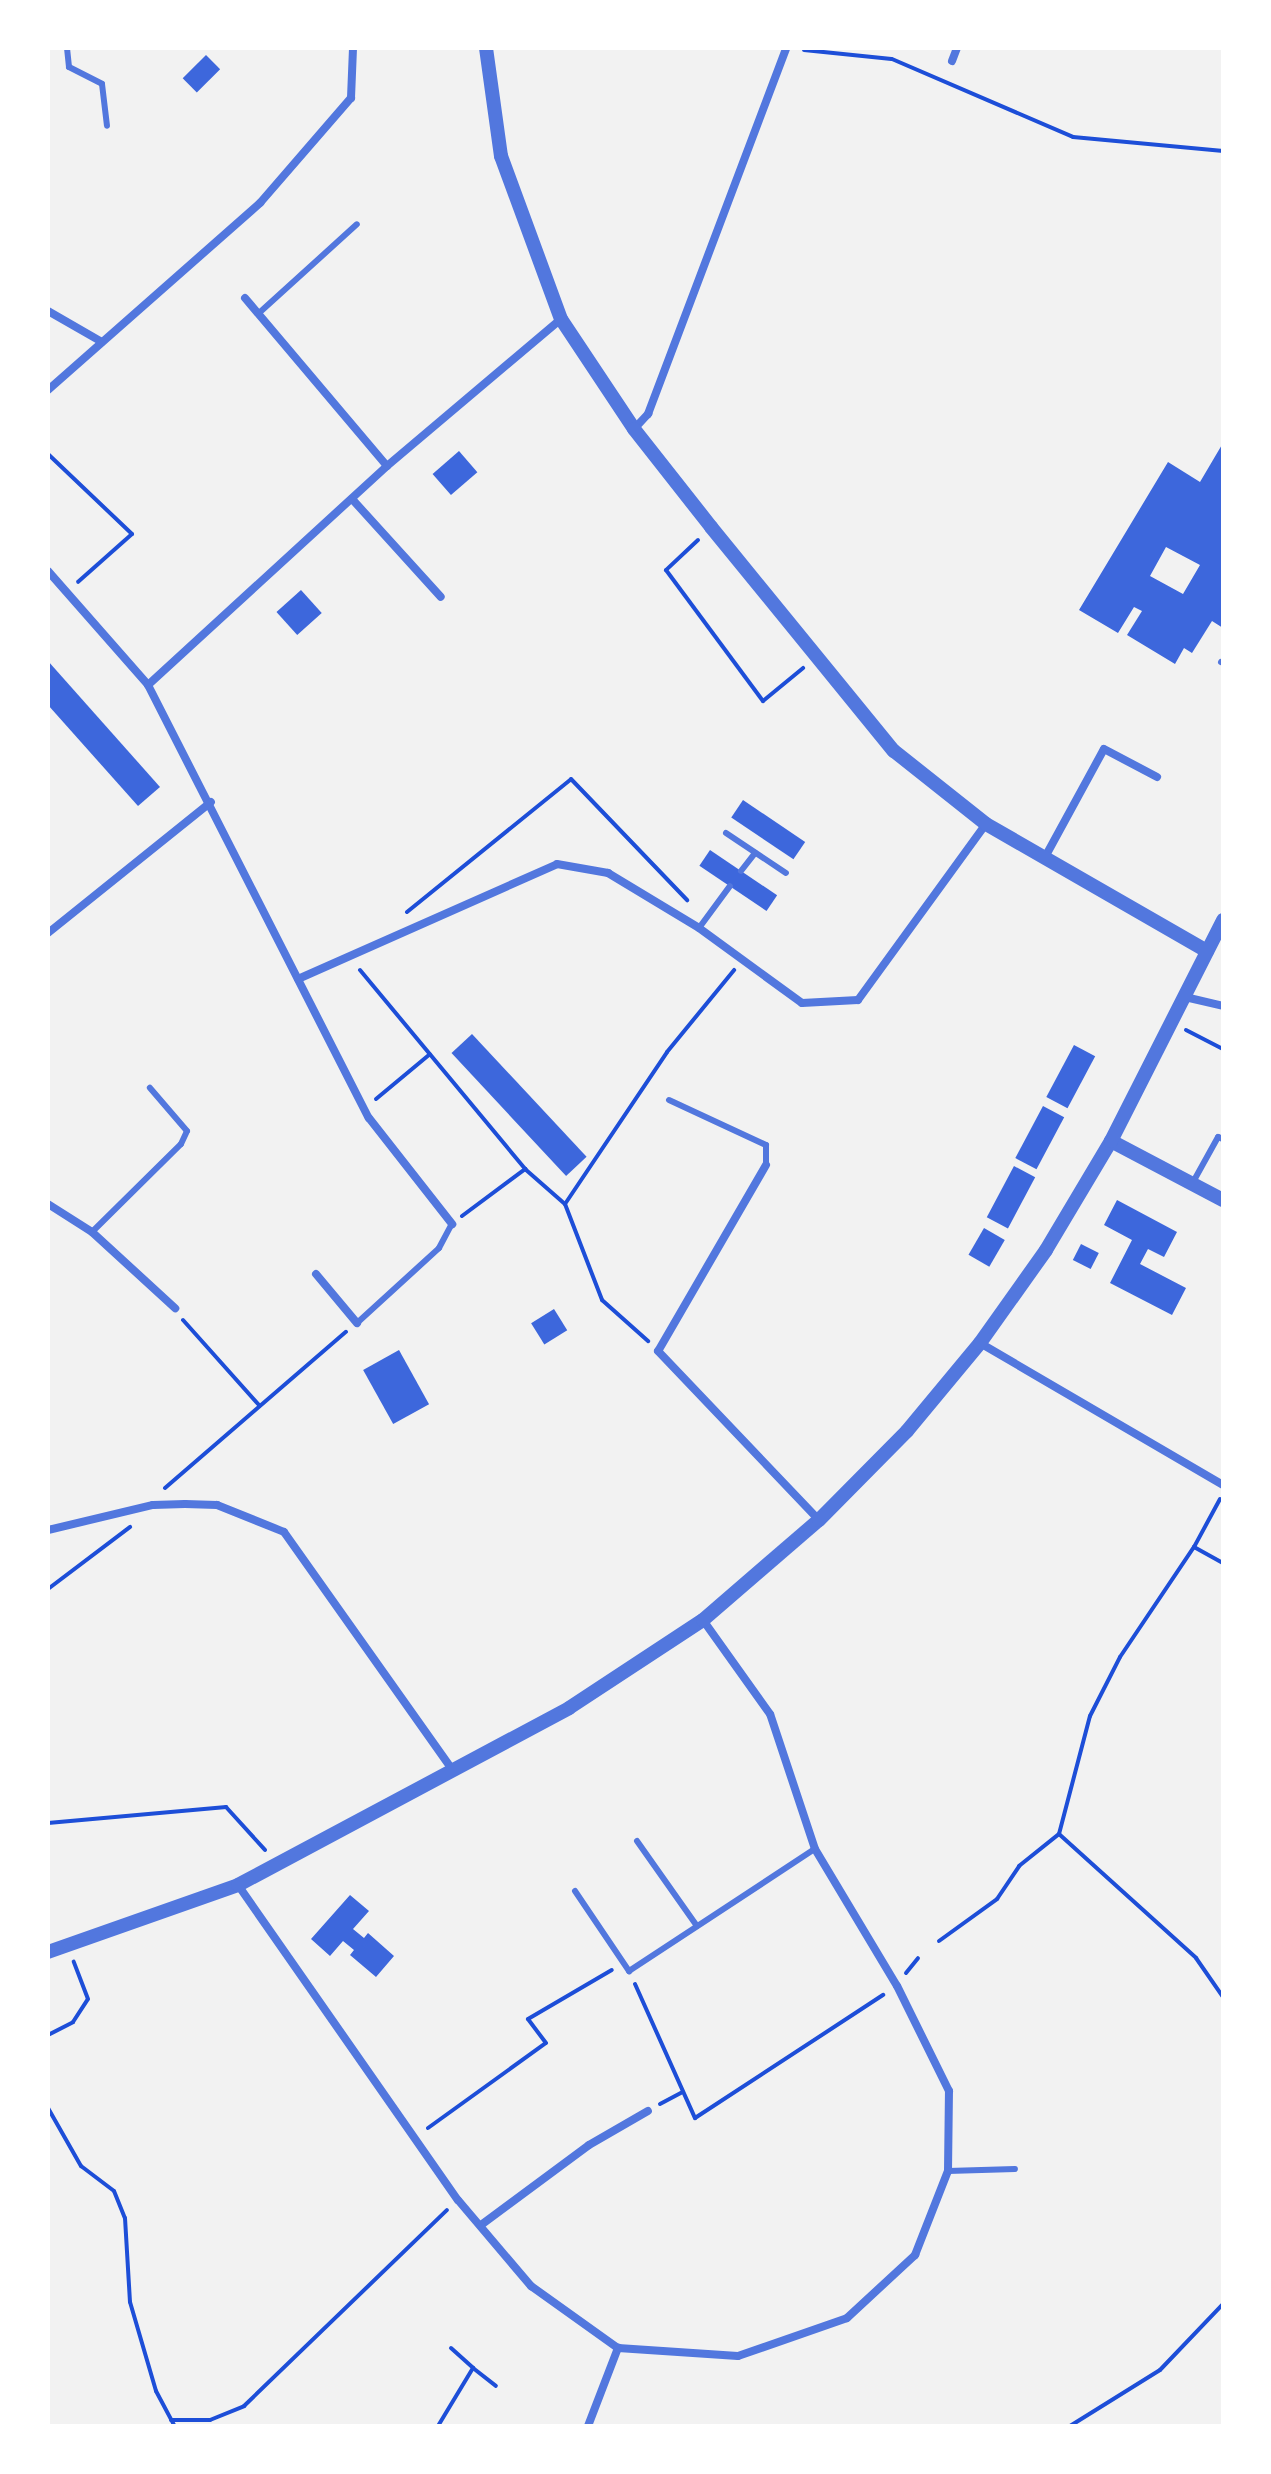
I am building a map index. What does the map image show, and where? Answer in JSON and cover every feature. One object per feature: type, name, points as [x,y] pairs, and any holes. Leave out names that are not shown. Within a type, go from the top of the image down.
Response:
[{"type":"street","points":[[48,390],[260,203],[351,98],[353,48]]},
{"type":"street","points":[[486,48],[501,156],[561,319],[634,429],[711,527],[894,751],[986,824],[1207,951]]},
{"type":"street","points":[[952,61],[957,48]]},
{"type":"street","points":[[634,429],[648,414],[783,49]]},
{"type":"street","points":[[245,298],[387,466]]},
{"type":"street","points":[[48,311],[102,342]]},
{"type":"street","points":[[148,685],[387,466],[561,319]]},
{"type":"street","points":[[352,499],[441,597]]},
{"type":"street","points":[[48,571],[148,685],[211,802],[364,1109],[452,1224]]},
{"type":"street","points":[[1044,859],[1104,749],[1157,777]]},
{"type":"street","points":[[48,933],[211,802]]},
{"type":"street","points":[[298,979],[557,864],[608,873],[699,928],[802,1003],[858,1000],[986,824]]},
{"type":"street","points":[[48,1952],[238,1885],[569,1708],[703,1620],[819,1520],[907,1431],[980,1343],[1046,1250],[1111,1141],[1223,920]]},
{"type":"street","points":[[1185,997],[1223,1006]]},
{"type":"street","points":[[1111,1141],[1223,1200]]},
{"type":"street","points":[[766,1165],[658,1351],[819,1520]]},
{"type":"street","points":[[48,1204],[92,1232],[175,1308]]},
{"type":"street","points":[[316,1274],[357,1323]]},
{"type":"street","points":[[980,1343],[1223,1485]]},
{"type":"street","points":[[48,1530],[153,1505],[217,1505],[284,1532],[453,1771]]},
{"type":"street","points":[[238,1885],[412,2139],[458,2200],[531,2286],[618,2348],[738,2356],[847,2318],[915,2255],[948,2171],[949,2091],[897,1986],[815,1849],[770,1714],[703,1620]]},
{"type":"street","points":[[481,2225],[589,2145],[648,2111]]},
{"type":"street","points":[[588,2426],[618,2348]]},
{"type":"lane","points":[[67,48],[69,67],[102,84],[107,126]]},
{"type":"lane","points":[[259,313],[357,224]]},
{"type":"lane","points":[[726,833],[786,873]]},
{"type":"lane","points":[[741,871],[755,853]]},
{"type":"lane","points":[[699,928],[730,886]]},
{"type":"lane","points":[[92,1232],[181,1144],[187,1131],[150,1088]]},
{"type":"lane","points":[[669,1100],[766,1145],[766,1165]]},
{"type":"lane","points":[[1192,1184],[1218,1137],[1223,1139]]},
{"type":"lane","points":[[357,1323],[439,1248],[452,1224]]},
{"type":"lane","points":[[637,1841],[697,1926]]},
{"type":"lane","points":[[575,1891],[629,1971],[815,1849]]},
{"type":"lane","points":[[948,2171],[1015,2169]]},
{"type":"path","points":[[783,49],[800,57],[804,49],[892,59],[1073,137],[1223,151]]},
{"type":"path","points":[[48,454],[132,534],[67,592]]},
{"type":"path","points":[[711,527],[666,570],[763,701],[817,656]]},
{"type":"path","points":[[350,957],[525,1169],[565,1204],[602,1300],[658,1351]]},
{"type":"path","points":[[565,1204],[667,1052],[742,959]]},
{"type":"path","points":[[1173,1022],[1223,1049]]},
{"type":"path","points":[[364,1109],[430,1054]]},
{"type":"path","points":[[452,1224],[525,1169]]},
{"type":"path","points":[[175,1308],[260,1406]]},
{"type":"path","points":[[48,1589],[153,1505],[164,1489],[357,1323]]},
{"type":"path","points":[[939,1941],[997,1899],[1019,1866],[1059,1834],[1090,1716],[1120,1657],[1194,1547],[1223,1494]]},
{"type":"path","points":[[1194,1547],[1223,1563]]},
{"type":"path","points":[[48,1823],[226,1807],[278,1864]]},
{"type":"path","points":[[1059,1834],[1196,1958],[1223,1997]]},
{"type":"path","points":[[48,2035],[73,2022],[88,1999],[67,1945]]},
{"type":"path","points":[[412,2139],[546,2043],[528,2019],[624,1963]]},
{"type":"path","points":[[629,1971],[681,2093],[695,2118],[897,1986]]},
{"type":"path","points":[[648,2111],[681,2093]]},
{"type":"path","points":[[48,2108],[81,2166],[114,2191],[125,2218],[130,2302],[156,2391],[175,2426]]},
{"type":"path","points":[[171,2420],[210,2420],[244,2406],[458,2200]]},
{"type":"path","points":[[1070,2426],[1160,2370],[1223,2304]]},
{"type":"path","points":[[451,2348],[496,2386]]},
{"type":"path","points":[[438,2426],[473,2368]]},
{"type":"building","points":[[206,55],[220,69],[197,92],[183,78]]},
{"type":"building","points":[[1223,443],[1223,628],[1212,621],[1192,653],[1184,648],[1175,664],[1127,635],[1142,611],[1134,607],[1118,633],[1079,610],[1168,462],[1200,482]],"holes":[[[1166,547],[1200,565],[1183,594],[1150,576]]]},
{"type":"building","points":[[459,451],[477,472],[451,495],[433,474]]},
{"type":"building","points":[[301,590],[322,613],[297,635],[276,612]]},
{"type":"building","points":[[48,661],[160,787],[138,806],[48,705]]},
{"type":"building","points":[[743,800],[805,842],[793,859],[731,817]]},
{"type":"building","points":[[710,850],[777,895],[767,911],[699,866]]},
{"type":"building","points":[[472,1034],[587,1157],[566,1176],[452,1053]]},
{"type":"building","points":[[1074,1045],[1095,1056],[1067,1108],[1046,1097]]},
{"type":"building","points":[[1043,1106],[1064,1117],[1036,1169],[1015,1158]]},
{"type":"building","points":[[1014,1166],[1035,1177],[1008,1228],[987,1217]]},
{"type":"building","points":[[1117,1200],[1177,1232],[1164,1257],[1148,1249],[1140,1264],[1186,1288],[1172,1315],[1110,1283],[1132,1240],[1104,1225]]},
{"type":"building","points":[[984,1228],[1005,1240],[989,1267],[968,1255]]},
{"type":"building","points":[[1081,1244],[1099,1253],[1091,1269],[1073,1260]]},
{"type":"building","points":[[554,1309],[567,1330],[544,1345],[531,1323]]},
{"type":"building","points":[[399,1350],[429,1404],[393,1424],[363,1370]]},
{"type":"building","points":[[350,1895],[369,1911],[353,1929],[364,1938],[368,1933],[394,1956],[376,1977],[350,1955],[354,1950],[343,1941],[330,1956],[311,1939]]}]
